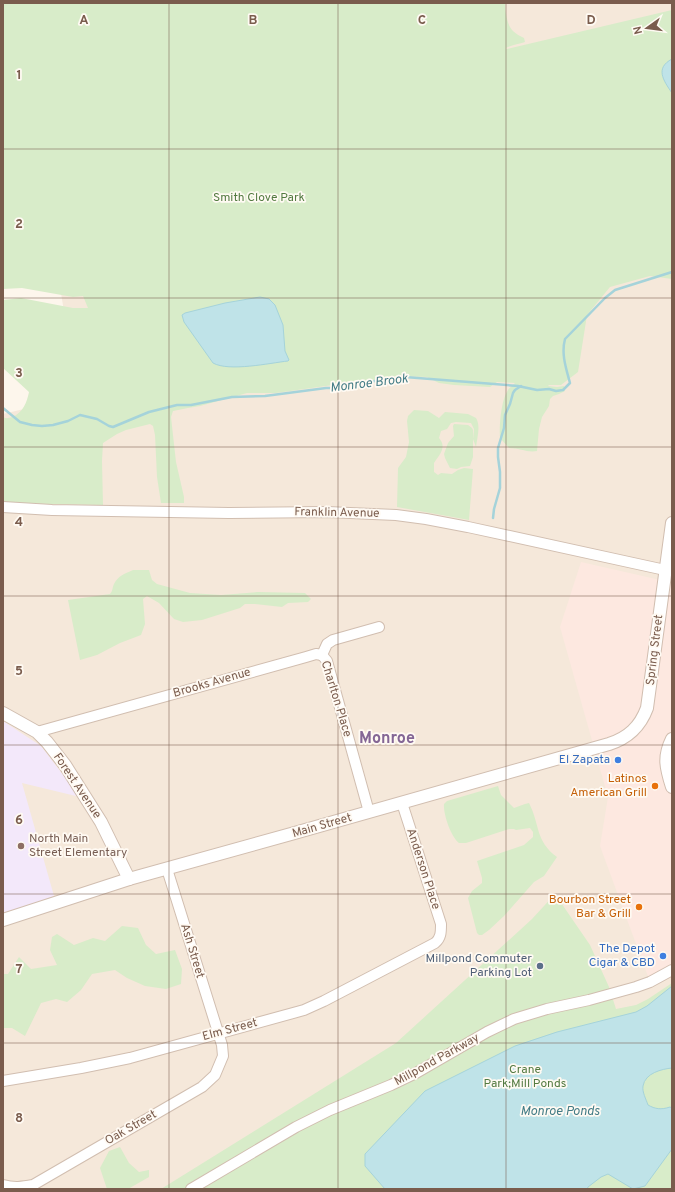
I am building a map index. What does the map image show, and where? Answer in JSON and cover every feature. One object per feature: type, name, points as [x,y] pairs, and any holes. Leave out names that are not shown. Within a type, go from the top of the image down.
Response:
[{"type":"street","name":"Franklin Avenue","points":[[3,507],[52,510],[229,513],[327,512],[396,515],[468,527],[666,570]]},
{"type":"street","name":"Spring Street","points":[[637,726],[647,708],[672,523]]},
{"type":"street","points":[[322,655],[327,644],[333,640],[379,626]]},
{"type":"street","name":"Brooks Avenue","points":[[37,732],[316,654],[322,655]]},
{"type":"street","name":"Charlton Place","points":[[322,655],[327,661],[369,812]]},
{"type":"street","name":"Forest Avenue","points":[[3,713],[37,732],[65,765],[95,811],[129,879]]},
{"type":"street","name":"Main Street","points":[[3,920],[129,879],[618,741],[630,734],[637,726]]},
{"type":"street","points":[[672,739],[668,748],[666,767],[672,787]]},
{"type":"street","name":"Anderson Place","points":[[402,803],[439,917],[441,924],[440,935]]},
{"type":"street","name":"Ash Street","points":[[167,868],[218,1033]]},
{"type":"street","name":"Elm Street","points":[[3,1081],[130,1058],[304,1010],[431,945],[438,940],[440,935]]},
{"type":"street","name":"Millpond Parkway","points":[[191,1189],[296,1127],[330,1110],[416,1073],[487,1032],[514,1019],[547,1009],[589,1000],[636,987],[650,982],[672,970]]},
{"type":"street","name":"Oak Street","points":[[3,1185],[12,1187],[33,1185],[202,1087],[215,1075],[223,1056],[222,1045],[218,1033]]},
{"type":"shaded area","points":[[13,3],[672,3],[672,1189],[3,1189],[3,414],[78,396]]},
{"type":"shaded area","points":[[672,560],[672,970],[650,982],[600,846],[608,797],[560,627],[581,562],[669,582]]},
{"type":"shaded area","name":"North Main Street Elementary","points":[[3,721],[41,746],[80,797],[22,783],[54,896],[3,915]]},
{"type":"green space","name":"Smith Clove Park","points":[[3,3],[505,3],[509,26],[514,32],[524,38],[525,42],[508,47],[506,48],[507,49],[672,10],[672,279],[650,276],[610,287],[587,315],[578,372],[561,385],[548,386],[564,386],[565,391],[553,396],[550,399],[549,406],[542,417],[539,429],[537,451],[509,448],[500,438],[502,406],[508,390],[515,383],[497,382],[490,387],[454,385],[439,383],[427,377],[398,376],[276,393],[247,393],[200,406],[173,411],[171,417],[176,462],[184,503],[161,503],[157,477],[155,435],[153,426],[150,424],[126,430],[103,443],[103,505],[3,503],[3,417],[9,418],[19,413],[26,403],[29,392],[3,368],[3,300],[21,298],[73,308],[88,308],[83,296],[73,297],[22,288],[3,289]]},
{"type":"green space","points":[[414,410],[428,411],[439,418],[445,412],[468,414],[476,418],[478,436],[476,447],[473,439],[474,429],[471,423],[451,423],[447,429],[441,431],[439,438],[443,447],[434,463],[434,472],[438,475],[441,473],[452,474],[464,468],[473,469],[469,520],[397,507],[398,468],[406,457],[409,442],[407,421],[408,416]]},
{"type":"green space","points":[[454,424],[468,425],[473,430],[473,457],[470,466],[457,469],[450,468],[444,454],[448,443],[454,436]]},
{"type":"green space","points":[[133,570],[149,570],[152,580],[157,584],[190,593],[221,595],[258,592],[305,593],[311,599],[308,602],[288,603],[282,607],[245,604],[240,608],[202,620],[183,622],[174,619],[159,603],[147,596],[143,599],[145,624],[141,635],[120,643],[97,655],[80,660],[68,600],[110,594],[117,579]]},
{"type":"green space","points":[[498,786],[501,795],[514,808],[529,803],[541,838],[550,851],[557,857],[544,876],[534,882],[504,916],[489,930],[482,935],[479,935],[477,933],[468,898],[472,891],[482,883],[477,861],[524,845],[533,837],[533,832],[530,828],[516,830],[509,829],[466,843],[459,843],[453,836],[448,825],[444,804],[447,801]]},
{"type":"green space","name":"Crane Park;Mill Ponds","points":[[555,894],[590,945],[609,987],[616,1009],[636,1005],[672,983],[672,1189],[161,1189],[396,1043],[532,919]]},
{"type":"green space","points":[[122,926],[138,928],[146,945],[156,954],[175,950],[182,969],[181,984],[166,989],[145,986],[127,978],[115,970],[92,974],[81,990],[67,1002],[56,999],[41,1003],[25,1036],[12,1028],[3,1028],[3,974],[8,974],[19,957],[31,969],[57,965],[50,950],[52,937],[57,934],[74,945],[93,938],[105,941]]},
{"type":"green space","points":[[120,1147],[129,1163],[139,1172],[149,1170],[149,1177],[128,1189],[107,1189],[100,1168],[109,1151]]},
{"type":"water","points":[[672,59],[672,93],[664,79],[662,70],[664,66]]},
{"type":"water","points":[[260,297],[269,299],[275,305],[283,325],[285,351],[289,360],[239,367],[220,366],[213,363],[184,322],[182,315],[225,303]]},
{"type":"water","name":"Monroe Ponds","points":[[672,986],[672,1068],[654,1072],[644,1082],[643,1088],[648,1105],[658,1109],[672,1108],[672,1149],[645,1186],[633,1189],[608,1174],[601,1177],[587,1189],[385,1189],[365,1166],[365,1154],[425,1091],[515,1046],[557,1032],[636,1012],[647,1006]]},
{"type":"waterway","name":"Monroe Brook","points":[[3,408],[20,422],[32,425],[53,425],[68,421],[80,415],[97,419],[113,427],[149,412],[177,405],[191,405],[232,397],[265,396],[326,388],[344,388],[375,381],[405,377],[518,386],[537,390],[563,390],[570,383],[564,356],[565,339],[605,298],[615,290],[672,272]]},
{"type":"waterway","points":[[493,518],[500,488],[498,448],[504,428],[505,415],[513,393],[521,386]]},
{"type":"place","name":"El Zapata","points":[[618,760]]},
{"type":"place","name":"Latinos American Grill","points":[[655,786]]},
{"type":"place","name":"North Main Street Elementary","points":[[21,846]]},
{"type":"place","name":"Bourbon Street Bar & Grill","points":[[639,907]]},
{"type":"place","name":"The Depot Cigar & CBD","points":[[663,956]]},
{"type":"place","name":"Millpond Commuter Parking Lot","points":[[540,966]]},
{"type":"district","name":"Monroe","points":[[387,739]]}]
